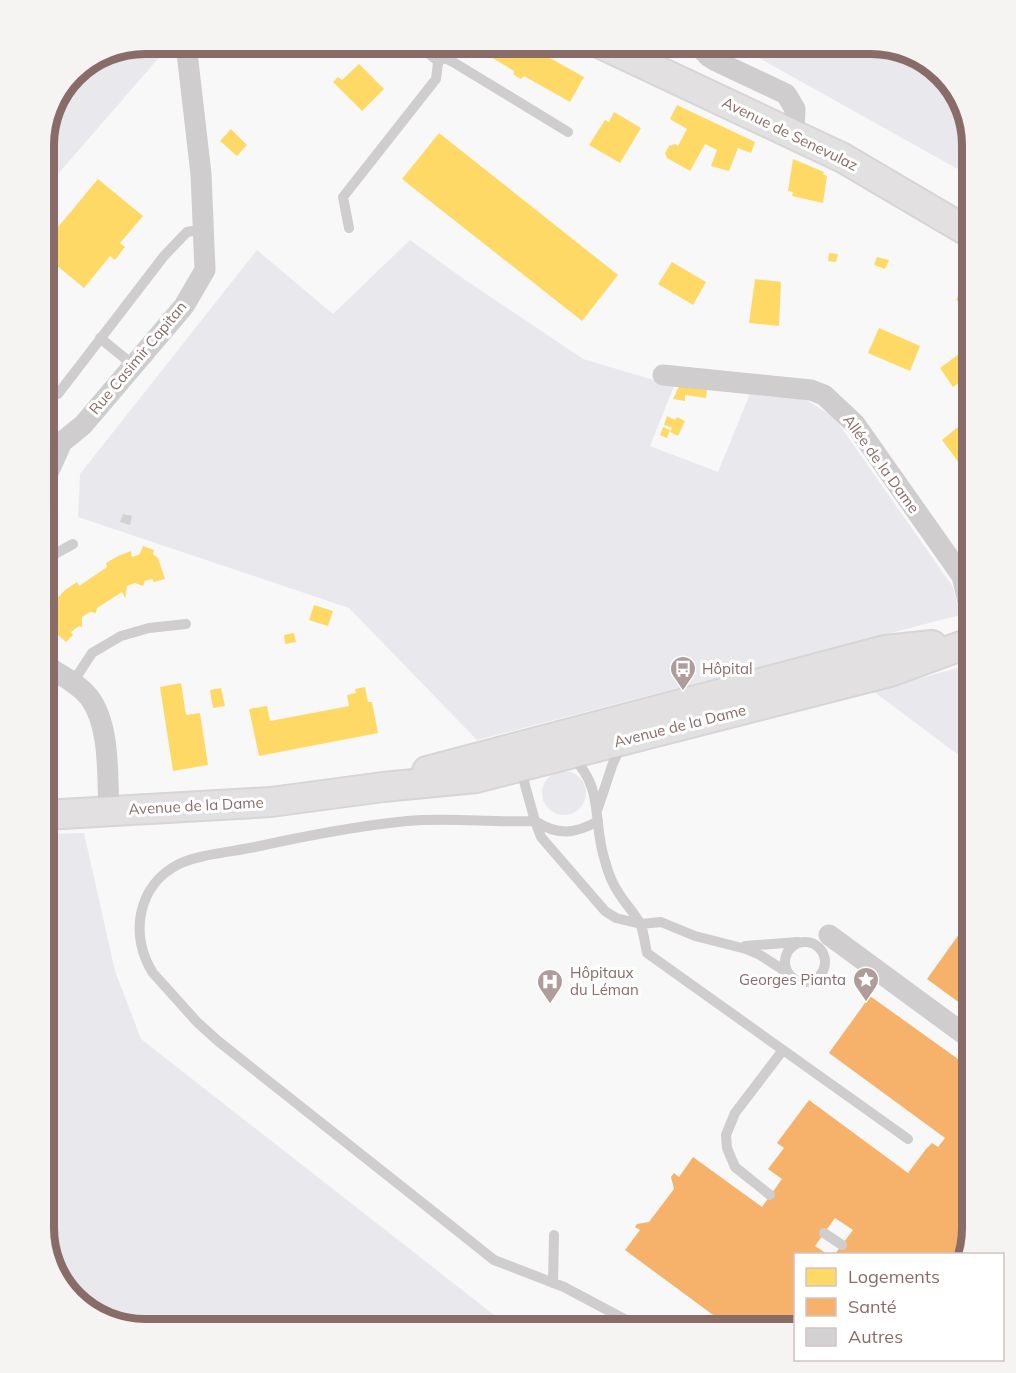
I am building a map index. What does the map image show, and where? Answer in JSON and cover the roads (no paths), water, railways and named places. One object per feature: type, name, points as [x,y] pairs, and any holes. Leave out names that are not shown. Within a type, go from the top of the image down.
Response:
[{"type":"main road","name":"Avenue de Senevulaz","points":[[621,54],[794,134],[868,172],[962,228]]},
{"type":"main road","name":"Avenue de la Dame","points":[[54,815],[271,802],[383,787],[442,766],[517,757],[560,746],[885,650],[962,642]]},
{"type":"main road","name":"Avenue de la Dame","points":[[560,746],[624,740],[890,672],[962,645]]},
{"type":"street","name":"Rue Casimir Capitan","points":[[54,439],[83,425],[132,364],[184,306],[205,270],[201,174],[187,54]]},
{"type":"street","points":[[706,54],[716,61],[786,94],[795,109],[794,134]]},
{"type":"street","name":"Allée de la Dame","points":[[663,375],[811,390],[824,395],[855,424],[962,576]]},
{"type":"street","points":[[54,670],[73,682],[90,698],[102,723],[109,812]]},
{"type":"street","points":[[829,935],[962,1033]]},
{"type":"lane","points":[[349,228],[343,197],[436,79],[433,54]]},
{"type":"lane","points":[[440,54],[568,132]]},
{"type":"lane","points":[[58,394],[164,256],[187,232],[204,229]]},
{"type":"lane","points":[[100,338],[132,364]]},
{"type":"lane","points":[[54,554],[73,544]]},
{"type":"lane","points":[[73,682],[92,653],[121,636],[149,628],[186,624]]},
{"type":"lane","points":[[597,808],[624,740]]},
{"type":"lane","points":[[560,746],[583,768],[589,778],[597,808],[602,852],[611,879],[620,896],[641,924],[647,953],[908,1139]]},
{"type":"lane","points":[[517,757],[535,821],[545,843],[605,911],[616,918],[641,924],[661,922],[695,936],[738,947],[760,955],[796,980],[807,982],[816,978],[823,970],[825,959],[821,950],[809,942],[738,947]]},
{"type":"lane","points":[[598,821],[582,830],[562,832],[546,829],[535,821],[407,821],[331,832],[187,861],[164,874],[151,889],[142,907],[139,930],[142,953],[153,973],[213,1036],[494,1260],[553,1283],[624,1319]]},
{"type":"lane","points":[[788,973],[785,962],[787,952],[800,942]]},
{"type":"lane","points":[[770,1195],[735,1167],[727,1148],[726,1135],[735,1113],[783,1050]]},
{"type":"lane","points":[[824,1233],[842,1245]]},
{"type":"lane","points":[[553,1283],[554,1235]]},
{"type":"place","name":"Hôpital","points":[[683,692]]},
{"type":"place","name":"Georges Pianta","points":[[866,1003]]},
{"type":"place","name":"Hôpitaux du Léman","points":[[550,1005]]}]
